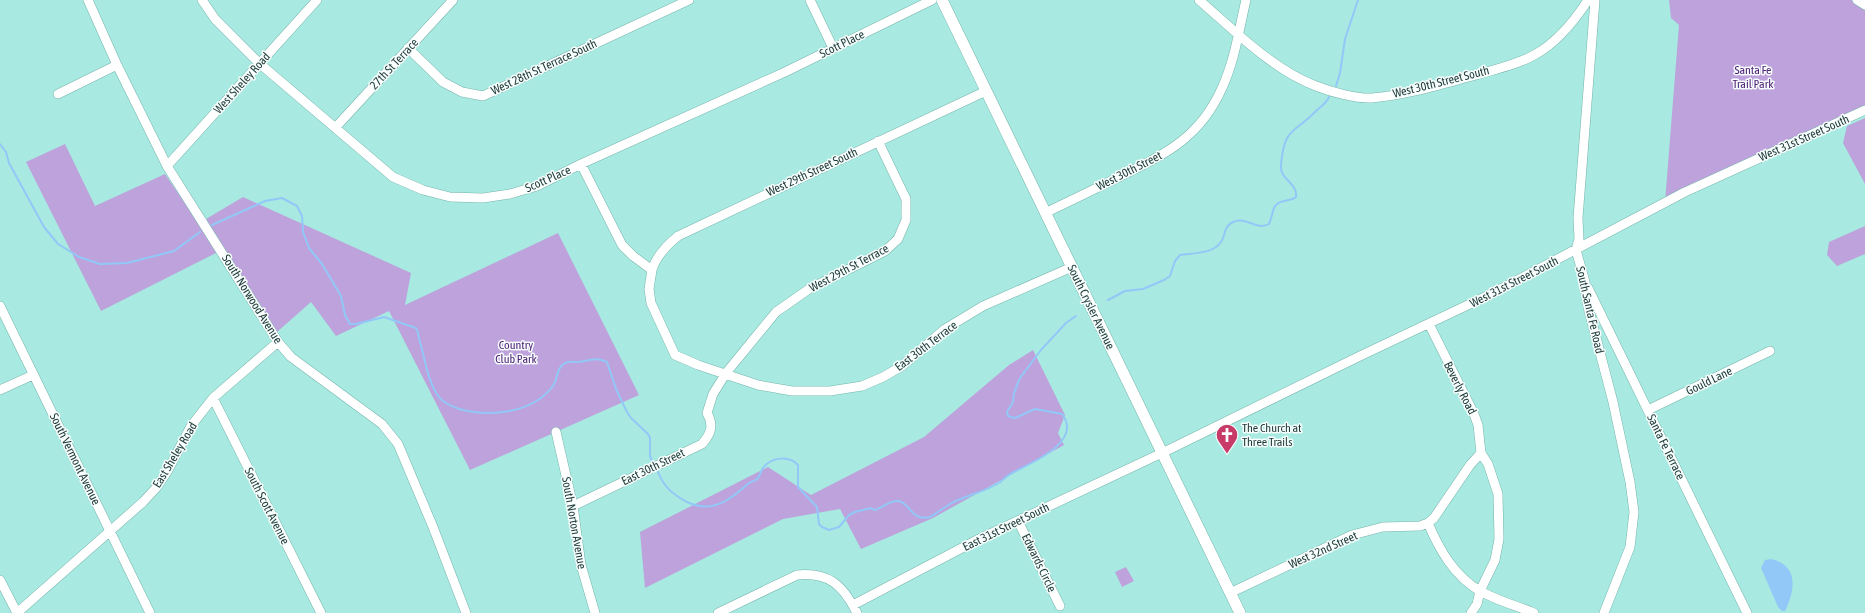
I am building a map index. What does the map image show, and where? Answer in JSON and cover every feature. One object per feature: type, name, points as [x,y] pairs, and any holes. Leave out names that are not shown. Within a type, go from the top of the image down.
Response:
[{"type":"main road","name":"South Crysler Avenue","points":[[942,0],[1240,613]]},
{"type":"street","name":"South Norwood Avenue","points":[[88,0],[118,66],[167,166],[278,342],[291,357],[382,424],[398,444],[433,526],[466,613]]},
{"type":"street","name":"Scott Place","points":[[202,0],[215,19],[259,63],[393,177],[423,190],[450,197],[483,198],[510,194],[537,186],[581,164],[785,72],[932,0]]},
{"type":"street","name":"West Sheley Road","points":[[167,166],[317,0]]},
{"type":"street","name":"27th St Terrace","points":[[335,128],[453,0]]},
{"type":"street","name":"West 28th St Terrace South","points":[[408,48],[443,82],[462,92],[483,96],[689,0]]},
{"type":"street","points":[[810,0],[833,48]]},
{"type":"street","name":"West 30th Street South","points":[[1199,0],[1238,34],[1284,70],[1315,86],[1342,94],[1371,98],[1430,88],[1518,63],[1537,53],[1562,33],[1579,15],[1588,0]]},
{"type":"street","name":"West 30th Street","points":[[1045,213],[1160,156],[1191,134],[1205,118],[1222,89],[1232,63],[1246,0]]},
{"type":"street","name":"South Santa Fe Road","points":[[1594,0],[1578,218],[1579,239],[1576,250],[1584,282],[1588,307],[1613,402],[1630,482],[1634,512],[1630,547],[1604,613]]},
{"type":"street","points":[[1857,0],[1865,5]]},
{"type":"street","points":[[58,94],[118,66]]},
{"type":"street","name":"West 29th Street South","points":[[675,355],[652,303],[649,289],[652,270],[657,258],[667,244],[678,236],[986,90]]},
{"type":"street","name":"West 31st Street South","points":[[1162,453],[1491,294],[1685,192],[1865,110]]},
{"type":"street","name":"West 29th St Terrace","points":[[707,413],[712,394],[726,373],[776,312],[809,289],[885,252],[898,239],[906,220],[906,199],[878,141]]},
{"type":"street","points":[[581,164],[622,245],[633,256],[652,270]]},
{"type":"street","name":"East 30th Terrace","points":[[675,355],[698,366],[726,373],[758,385],[792,391],[830,391],[862,386],[883,377],[902,366],[945,330],[983,306],[1072,267]]},
{"type":"street","name":"Santa Fe Terrace","points":[[1584,282],[1747,613]]},
{"type":"street","name":"South Vermont Avenue","points":[[0,306],[150,613]]},
{"type":"street","name":"Beverly Road","points":[[1429,324],[1474,414],[1478,425],[1481,453],[1493,477],[1498,494],[1499,539],[1495,560],[1480,591],[1477,604],[1471,613]]},
{"type":"street","name":"East Sheley Road","points":[[17,613],[144,502],[167,472],[191,426],[213,398],[278,342]]},
{"type":"street","name":"Gould Lane","points":[[1648,410],[1770,351]]},
{"type":"street","points":[[0,390],[33,375]]},
{"type":"street","name":"South Scott Avenue","points":[[213,398],[321,613]]},
{"type":"street","name":"East 30th Street","points":[[573,506],[702,444],[708,437],[712,428],[707,413]]},
{"type":"street","name":"South Norton Avenue","points":[[556,432],[573,506],[581,565],[595,613]]},
{"type":"street","name":"East 31st Street South","points":[[855,609],[979,539],[1162,453]]},
{"type":"street","points":[[1481,453],[1470,465],[1434,518],[1428,523],[1437,544],[1447,560],[1462,577],[1480,591],[1534,613]]},
{"type":"street","name":"Edwards Circle","points":[[1018,521],[1060,606]]},
{"type":"street","name":"West 32nd Street","points":[[1230,593],[1352,535],[1383,527],[1420,526],[1428,523]]},
{"type":"street","points":[[718,613],[797,575],[811,573],[830,578],[841,588],[855,609]]},
{"type":"street","points":[[0,580],[17,613]]},
{"type":"green space","name":"Santa Fe Trail Park","points":[[1669,0],[1865,0],[1865,110],[1665,202],[1679,25],[1671,18]]},
{"type":"green space","points":[[1865,118],[1865,184],[1843,143],[1847,126]]},
{"type":"green space","points":[[65,144],[95,206],[165,174],[218,252],[101,311],[26,162]]},
{"type":"green space","name":"Country Club Park","points":[[243,197],[411,273],[405,305],[558,233],[639,395],[470,470],[389,311],[336,336],[311,302],[277,332],[206,219]]},
{"type":"green space","points":[[1865,226],[1865,254],[1837,266],[1827,255],[1829,242]]},
{"type":"green space","points":[[1033,350],[1065,415],[1058,433],[1064,445],[933,518],[861,549],[840,509],[783,519],[645,588],[640,532],[768,467],[811,495],[924,437],[1009,365]]},
{"type":"green space","points":[[1126,567],[1134,581],[1122,587],[1115,572]]},
{"type":"water","points":[[1771,559],[1780,562],[1786,567],[1790,572],[1792,579],[1793,586],[1789,603],[1785,611],[1782,611],[1778,607],[1761,568],[1765,560]]},
{"type":"waterway","points":[[1336,86],[1340,73],[1345,39],[1358,0]]},
{"type":"waterway","points":[[1108,300],[1125,291],[1143,289],[1164,280],[1170,276],[1175,261],[1180,255],[1213,249],[1221,242],[1226,229],[1233,222],[1242,221],[1260,226],[1269,224],[1275,206],[1282,201],[1291,200],[1296,197],[1296,192],[1292,184],[1285,178],[1281,170],[1282,153],[1288,137],[1291,132],[1325,103],[1329,97]]},
{"type":"waterway","points":[[0,144],[6,152],[9,163],[44,227],[58,244],[79,257],[100,264],[127,263],[174,251],[200,232]]},
{"type":"waterway","points":[[212,225],[265,201],[282,198],[297,206],[302,216],[303,232],[309,248],[322,264],[341,296],[345,315],[350,324],[356,324],[384,317],[416,328],[427,371],[435,391],[443,401],[459,409],[483,413],[496,413],[522,408],[534,403],[553,386],[560,368],[565,363],[597,359],[607,362],[616,389],[627,412],[650,438],[650,456],[653,463]]},
{"type":"waterway","points":[[658,472],[666,486],[682,499],[696,505],[713,506],[728,500],[749,483],[756,480],[766,464],[771,461],[785,459],[798,465],[798,487],[817,507],[819,524],[829,530],[839,527],[849,515],[855,512],[871,508],[874,510],[895,501],[902,502],[919,517],[930,517],[955,501],[997,484],[1010,474],[1051,451],[1060,443],[1066,434],[1067,424],[1062,414],[1035,409],[1015,418],[1008,416],[1007,412],[1013,402],[1014,393],[1020,378],[1041,350],[1066,323],[1076,316]]},
{"type":"place","name":"The Church at Three Trails","points":[[1227,454]]}]
